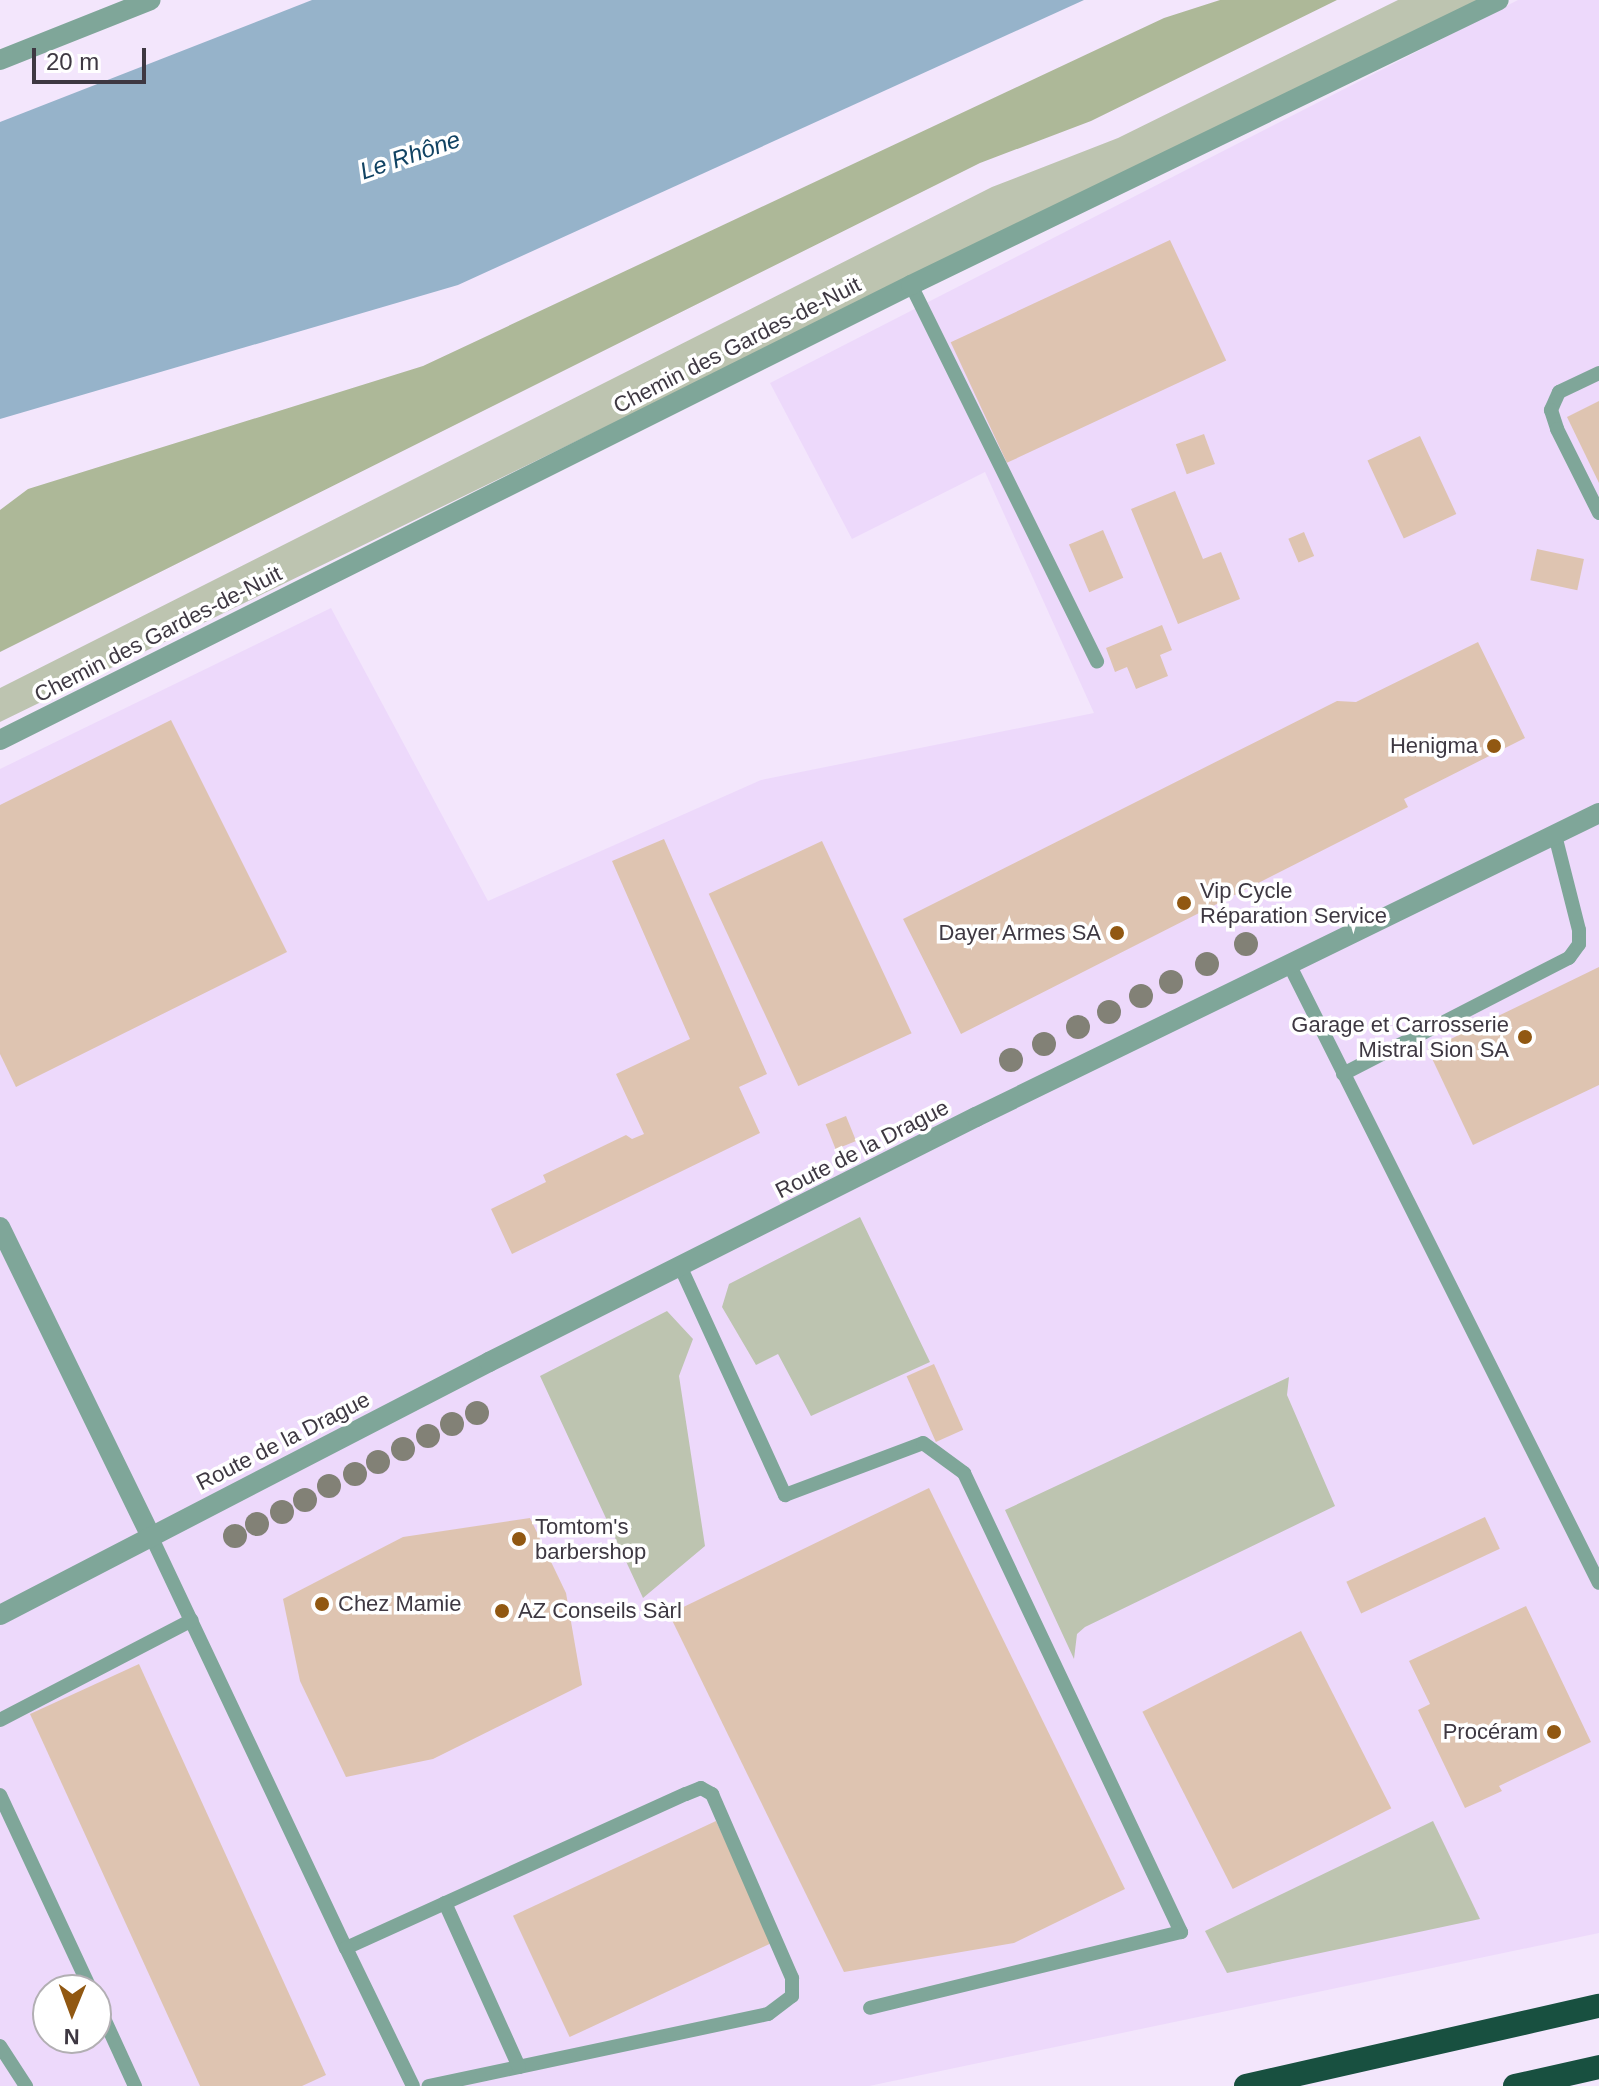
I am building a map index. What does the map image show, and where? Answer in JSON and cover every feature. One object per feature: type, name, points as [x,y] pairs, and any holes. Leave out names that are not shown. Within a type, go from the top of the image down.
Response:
[{"type":"highway","points":[[1246,2086],[1599,2006]]},
{"type":"highway","points":[[1515,2086],[1599,2067]]},
{"type":"street","points":[[0,60],[151,0]]},
{"type":"street","name":"Chemin des Gardes-de-Nuit","points":[[0,740],[911,285],[1499,0]]},
{"type":"street","name":"Route de la Drague","points":[[0,1615],[489,1362],[1599,813]]},
{"type":"street","points":[[0,1227],[151,1536]]},
{"type":"lane","points":[[911,285],[1097,662]]},
{"type":"lane","points":[[1599,373],[1559,392],[1551,410],[1599,513]]},
{"type":"lane","points":[[1343,1074],[1569,958],[1579,944],[1579,930],[1555,835]]},
{"type":"lane","points":[[1289,964],[1599,1583]]},
{"type":"lane","points":[[681,1268],[785,1495],[923,1443],[964,1473],[1181,1932],[870,2008]]},
{"type":"lane","points":[[151,1536],[413,2086]]},
{"type":"lane","points":[[0,1720],[192,1620]]},
{"type":"lane","points":[[346,1948],[686,1794],[701,1788],[712,1794],[792,1978],[792,1996],[768,2014],[429,2086]]},
{"type":"lane","points":[[0,1795],[84,1974]]},
{"type":"lane","points":[[445,1903],[519,2067]]},
{"type":"lane","points":[[112,2036],[135,2086]]},
{"type":"lane","points":[[0,2046],[26,2086]]},
{"type":"shaded area","points":[[1518,0],[1599,0],[1599,1933],[869,2086],[0,2086],[0,769],[331,608],[488,901],[761,780],[1094,713],[985,472],[852,539],[770,383]]},
{"type":"green space","points":[[1220,0],[1337,0],[1091,121],[980,163],[0,652],[0,510],[28,489],[423,366],[1164,18]]},
{"type":"green space","points":[[1398,0],[1482,0],[0,722],[0,688],[992,187],[1118,138]]},
{"type":"green space","points":[[860,1217],[930,1362],[811,1416],[778,1354],[756,1365],[722,1307],[729,1284]]},
{"type":"green space","points":[[667,1311],[693,1339],[679,1376],[705,1546],[643,1598],[540,1376]]},
{"type":"green space","points":[[1289,1377],[1287,1395],[1335,1506],[1085,1627],[1077,1634],[1074,1659],[1005,1510]]},
{"type":"green space","points":[[1433,1821],[1480,1919],[1227,1973],[1205,1931]]},
{"type":"water","name":"Le Rhône","points":[[312,0],[1084,0],[458,285],[0,419],[0,122]]},
{"type":"building","points":[[1170,240],[1226,361],[1007,463],[951,342]]},
{"type":"building","points":[[1599,401],[1599,483],[1567,417]]},
{"type":"building","points":[[1204,434],[1215,464],[1187,474],[1176,444]]},
{"type":"building","points":[[1420,436],[1456,514],[1404,538],[1367,461]]},
{"type":"building","points":[[1175,491],[1203,559],[1221,552],[1240,599],[1178,624],[1131,509]]},
{"type":"building","points":[[1103,530],[1123,578],[1089,592],[1069,544]]},
{"type":"building","points":[[1304,532],[1314,556],[1299,563],[1288,539]]},
{"type":"building","points":[[1537,549],[1584,559],[1577,590],[1530,580]]},
{"type":"building","points":[[1162,625],[1172,650],[1160,655],[1168,676],[1136,689],[1127,667],[1115,672],[1106,648]]},
{"type":"building","points":[[1478,642],[1525,738],[1404,799],[1408,807],[961,1034],[903,919],[1337,701],[1356,702]]},
{"type":"building","points":[[171,720],[287,952],[16,1087],[0,1054],[0,805]]},
{"type":"building","points":[[664,839],[767,1074],[739,1087],[760,1133],[512,1254],[491,1209],[546,1182],[543,1175],[626,1135],[632,1139],[644,1134],[616,1074],[690,1039],[612,861]]},
{"type":"building","points":[[822,841],[912,1033],[798,1086],[709,894]]},
{"type":"building","points":[[1599,967],[1599,1085],[1473,1145],[1428,1050]]},
{"type":"building","points":[[846,1116],[856,1141],[836,1149],[826,1124]]},
{"type":"building","points":[[934,1364],[963,1430],[936,1442],[907,1376]]},
{"type":"building","points":[[929,1488],[1125,1889],[1014,1943],[844,1972],[669,1614]]},
{"type":"building","points":[[1485,1517],[1500,1549],[1361,1613],[1346,1582]]},
{"type":"building","points":[[530,1518],[566,1593],[582,1685],[433,1759],[346,1777],[300,1681],[283,1599],[403,1537]]},
{"type":"building","points":[[1526,1606],[1591,1742],[1499,1786],[1502,1791],[1465,1808],[1418,1710],[1430,1704],[1409,1661]]},
{"type":"building","points":[[1301,1631],[1391,1808],[1233,1889],[1142,1712]]},
{"type":"building","points":[[139,1664],[326,2075],[302,2086],[200,2086],[30,1714]]},
{"type":"building","points":[[716,1821],[773,1942],[570,2037],[513,1916]]},
{"type":"place","name":"Henigma","points":[[1494,746]]},
{"type":"place","name":"Vip Cycle Réparation Service","points":[[1184,903]]},
{"type":"place","name":"Dayer Armes SA","points":[[1117,933]]},
{"type":"place","name":"Garage et Carrosserie Mistral Sion SA","points":[[1525,1037]]},
{"type":"place","name":"Tomtom's barbershop","points":[[519,1539]]},
{"type":"place","name":"Chez Mamie","points":[[322,1604]]},
{"type":"place","name":"AZ Conseils Sàrl","points":[[502,1611]]},
{"type":"place","name":"Procéram","points":[[1554,1732]]}]
